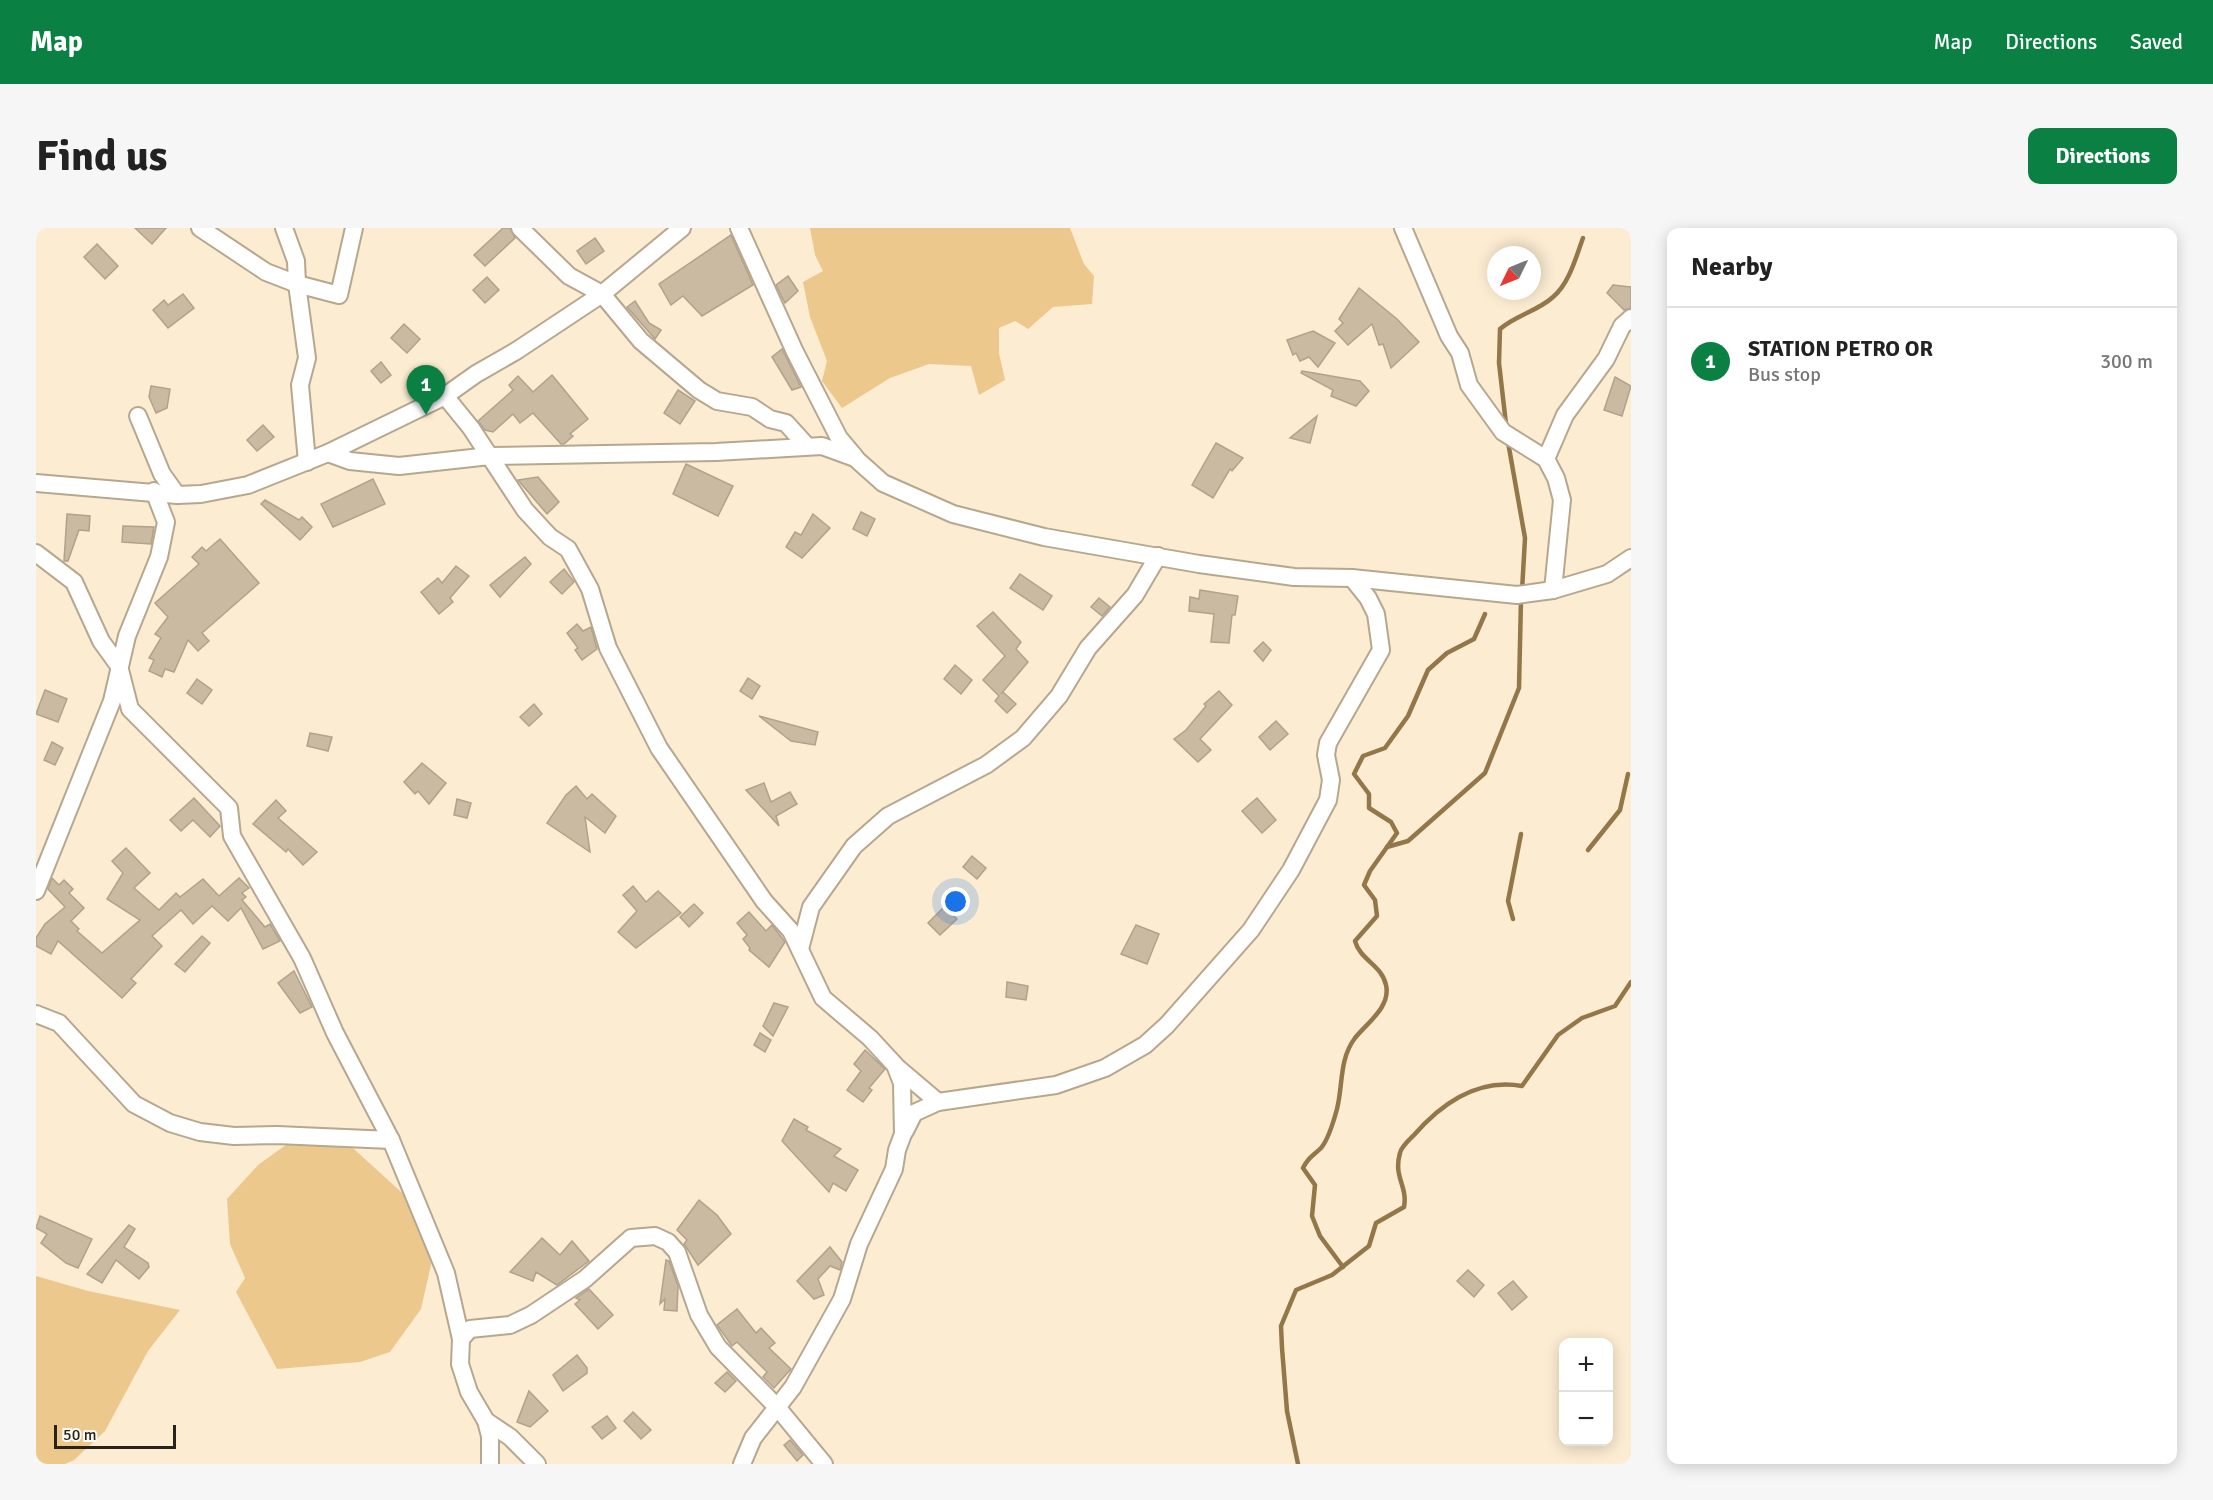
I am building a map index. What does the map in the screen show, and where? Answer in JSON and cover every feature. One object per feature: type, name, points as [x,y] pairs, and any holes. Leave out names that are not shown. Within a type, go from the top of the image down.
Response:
[{"type":"street","points":[[200,228],[266,272],[297,284],[339,295],[354,228]]},
{"type":"street","points":[[284,228],[296,261],[307,358],[300,385],[307,462]]},
{"type":"street","points":[[520,228],[569,276],[602,294],[641,342],[699,390],[717,401],[752,407],[770,419],[786,423],[806,445]]},
{"type":"street","points":[[36,483],[154,491],[177,495],[201,494],[248,485],[307,462],[445,396],[602,294],[682,228]]},
{"type":"street","points":[[739,228],[795,352],[839,438],[855,458],[878,480],[953,514],[1044,537],[1294,577],[1352,578],[1484,593],[1517,595],[1553,590],[1606,574],[1631,558]]},
{"type":"street","points":[[1402,228],[1449,336],[1460,353],[1469,385],[1503,432],[1546,459],[1556,478],[1562,500],[1553,590]]},
{"type":"street","points":[[1546,459],[1565,415],[1606,359],[1622,326],[1631,318]]},
{"type":"street","points":[[445,396],[490,456],[525,510],[549,537],[568,549],[590,589],[608,648],[659,748],[764,901],[791,931],[823,998],[870,1038],[895,1065],[938,1102]]},
{"type":"street","points":[[138,416],[162,474],[177,495]]},
{"type":"street","points":[[328,453],[350,461],[399,466],[490,456],[716,452],[806,445],[822,446],[855,458]]},
{"type":"street","points":[[36,891],[112,701],[119,666],[157,564],[166,522],[163,507],[154,491]]},
{"type":"street","points":[[36,554],[74,582],[101,641],[119,666],[130,709],[229,808],[232,836],[302,958],[335,1033],[391,1140],[446,1273],[461,1339],[460,1364],[469,1392],[486,1421],[490,1436],[490,1464]]},
{"type":"street","points":[[800,949],[811,907],[854,846],[888,816],[987,765],[1023,738],[1059,696],[1088,648],[1135,595],[1158,555]]},
{"type":"street","points":[[742,1464],[753,1438],[777,1407],[816,1348],[842,1299],[859,1244],[894,1169],[897,1150],[914,1113],[938,1102],[1056,1085],[1105,1068],[1145,1045],[1167,1025],[1251,930],[1291,870],[1328,800],[1331,780],[1326,755],[1328,743],[1381,650],[1376,614],[1368,598],[1352,578]]},
{"type":"street","points":[[36,1014],[59,1023],[134,1104],[170,1123],[200,1132],[234,1136],[277,1135],[391,1140]]},
{"type":"street","points":[[895,1065],[902,1088],[903,1134]]},
{"type":"street","points":[[461,1339],[470,1329],[510,1325],[531,1316],[585,1279],[631,1238],[655,1236],[668,1242],[677,1252],[699,1315],[718,1347],[777,1407],[824,1464]]},
{"type":"street","points":[[486,1421],[510,1437],[537,1464]]},
{"type":"shaded area","points":[[810,228],[1070,228],[1084,264],[1094,276],[1092,304],[1053,307],[1028,329],[1015,321],[999,328],[999,353],[1005,380],[979,395],[971,366],[929,364],[890,378],[842,408],[822,381],[827,361],[810,317],[803,282],[823,271],[815,255]]},
{"type":"shaded area","points":[[297,1137],[343,1139],[410,1200],[413,1215],[433,1256],[421,1309],[390,1352],[360,1362],[277,1369],[236,1292],[245,1278],[230,1244],[227,1199],[258,1165]]},
{"type":"shaded area","points":[[36,1276],[88,1291],[180,1310],[148,1351],[105,1431],[74,1460],[65,1464],[36,1464]]},
{"type":"building","points":[[135,228],[166,228],[152,244]]},
{"type":"building","points":[[503,228],[510,228],[515,238],[485,266],[474,255]]},
{"type":"building","points":[[731,235],[753,285],[702,316],[683,296],[671,305],[659,284]]},
{"type":"building","points":[[595,238],[604,251],[586,264],[577,251]]},
{"type":"building","points":[[97,244],[118,266],[105,279],[84,257]]},
{"type":"building","points":[[788,276],[798,291],[785,303],[776,285]]},
{"type":"building","points":[[487,277],[499,290],[485,303],[473,290]]},
{"type":"building","points":[[1613,285],[1631,287],[1631,308],[1624,310],[1607,293]]},
{"type":"building","points":[[1359,288],[1397,319],[1419,342],[1391,368],[1383,344],[1379,345],[1372,324],[1348,345],[1335,331],[1343,323],[1339,319]]},
{"type":"building","points":[[183,294],[194,308],[168,328],[153,310],[164,300],[168,305]]},
{"type":"building","points":[[635,301],[649,323],[661,330],[655,339],[627,307]]},
{"type":"building","points":[[404,324],[420,339],[407,353],[391,338]]},
{"type":"building","points":[[1313,331],[1335,343],[1318,367],[1309,357],[1300,361],[1296,353],[1293,355],[1287,340]]},
{"type":"building","points":[[782,349],[801,387],[792,390],[772,357]]},
{"type":"building","points":[[381,362],[391,375],[381,383],[371,371]]},
{"type":"building","points":[[1302,371],[1360,381],[1369,391],[1356,406],[1331,396],[1333,390],[1301,373]]},
{"type":"building","points":[[552,375],[588,419],[570,434],[573,436],[564,444],[561,444],[533,413],[520,423],[513,414],[493,432],[485,430],[478,421],[513,390],[509,385],[518,376],[533,392]]},
{"type":"building","points":[[1615,377],[1631,386],[1622,416],[1604,410]]},
{"type":"building","points":[[151,386],[170,389],[167,408],[156,413],[149,397]]},
{"type":"building","points":[[678,390],[695,401],[680,424],[664,413]]},
{"type":"building","points":[[1317,416],[1310,443],[1290,438]]},
{"type":"building","points":[[263,425],[274,437],[257,451],[247,440]]},
{"type":"building","points":[[1216,443],[1243,458],[1232,471],[1230,469],[1213,498],[1192,485]]},
{"type":"building","points":[[686,464],[733,486],[718,516],[673,494]]},
{"type":"building","points":[[538,477],[559,502],[547,514],[518,480]]},
{"type":"building","points":[[373,479],[385,504],[333,527],[321,504]]},
{"type":"building","points":[[265,500],[299,520],[302,517],[312,527],[300,540],[261,504]]},
{"type":"building","points":[[861,512],[875,519],[867,536],[853,529]]},
{"type":"building","points":[[67,514],[90,516],[89,531],[79,530],[68,561],[64,561]]},
{"type":"building","points":[[813,514],[830,528],[802,558],[786,547],[795,532],[801,535]]},
{"type":"building","points":[[123,526],[154,527],[151,544],[122,542]]},
{"type":"building","points":[[220,539],[259,583],[202,633],[209,641],[198,651],[188,640],[174,672],[165,669],[162,677],[149,671],[154,660],[149,658],[161,638],[155,634],[168,617],[155,603],[199,564],[192,557],[202,547],[206,551]]},
{"type":"building","points":[[525,557],[531,564],[500,597],[490,585]]},
{"type":"building","points":[[456,566],[469,576],[450,598],[453,602],[439,614],[421,592],[438,578],[442,583]]},
{"type":"building","points":[[564,569],[574,582],[562,594],[550,582]]},
{"type":"building","points":[[1020,574],[1052,596],[1043,610],[1010,588]]},
{"type":"building","points":[[1200,590],[1238,596],[1235,615],[1232,615],[1229,643],[1211,642],[1214,614],[1189,611],[1190,597],[1199,599]]},
{"type":"building","points":[[1099,598],[1110,607],[1102,616],[1091,607]]},
{"type":"building","points":[[993,612],[1021,642],[1016,649],[1028,662],[1001,694],[1003,692],[1016,704],[1007,713],[995,701],[999,696],[983,680],[1005,656],[977,626]]},
{"type":"building","points":[[577,624],[583,631],[591,627],[597,649],[582,660],[575,650],[578,648],[567,633]]},
{"type":"building","points":[[1263,642],[1271,650],[1263,661],[1254,651]]},
{"type":"building","points":[[955,665],[972,680],[961,694],[944,679]]},
{"type":"building","points":[[748,678],[760,686],[752,699],[740,691]]},
{"type":"building","points":[[197,679],[212,690],[202,704],[187,693]]},
{"type":"building","points":[[45,690],[67,699],[58,722],[36,714]]},
{"type":"building","points":[[1219,691],[1232,705],[1200,739],[1211,750],[1198,762],[1174,739],[1186,730],[1206,706],[1204,704]]},
{"type":"building","points":[[534,704],[542,714],[529,726],[520,717]]},
{"type":"building","points":[[759,716],[818,732],[815,745],[791,741]]},
{"type":"building","points":[[1276,721],[1288,734],[1270,750],[1259,737]]},
{"type":"building","points":[[310,733],[332,737],[328,751],[307,746]]},
{"type":"building","points":[[52,742],[63,748],[55,765],[44,760]]},
{"type":"building","points":[[422,763],[446,783],[429,804],[418,791],[415,794],[404,782]]},
{"type":"building","points":[[764,783],[771,802],[790,792],[797,804],[776,816],[779,826],[746,790]]},
{"type":"building","points":[[576,786],[587,799],[592,794],[616,816],[605,833],[585,817],[590,852],[547,823],[566,795]]},
{"type":"building","points":[[194,798],[220,826],[210,837],[193,820],[181,831],[170,820]]},
{"type":"building","points":[[1257,798],[1276,820],[1262,833],[1242,811]]},
{"type":"building","points":[[457,799],[471,803],[467,818],[454,815]]},
{"type":"building","points":[[276,800],[286,811],[278,818],[317,852],[303,865],[288,849],[286,852],[253,824]]},
{"type":"building","points":[[126,848],[150,873],[134,888],[159,910],[176,893],[180,897],[203,879],[219,896],[239,878],[249,888],[242,893],[246,897],[242,900],[265,927],[270,924],[280,941],[263,949],[241,908],[228,921],[212,906],[193,924],[181,910],[152,936],[162,946],[131,979],[136,983],[122,998],[58,941],[51,954],[36,946],[36,938],[45,924],[65,907],[48,889],[52,878],[59,885],[64,880],[73,889],[69,893],[84,908],[71,921],[79,929],[77,931],[102,953],[140,920],[107,899],[123,873],[112,861]]},
{"type":"building","points":[[972,856],[986,868],[977,879],[963,867]]},
{"type":"building","points":[[633,886],[646,902],[658,891],[681,913],[636,948],[618,932],[637,911],[623,895]]},
{"type":"building","points":[[694,904],[703,913],[689,927],[680,917]]},
{"type":"building","points":[[944,907],[957,919],[940,935],[928,923]]},
{"type":"building","points":[[749,912],[766,931],[772,925],[785,942],[769,967],[749,950],[750,948],[743,939],[747,935],[737,923]]},
{"type":"building","points":[[1136,925],[1159,934],[1147,964],[1121,954]]},
{"type":"building","points":[[202,936],[210,943],[185,972],[175,964]]},
{"type":"building","points":[[294,971],[312,1007],[300,1013],[278,983]]},
{"type":"building","points":[[1007,982],[1028,986],[1026,1000],[1006,997]]},
{"type":"building","points":[[774,1003],[788,1007],[773,1036],[763,1026]]},
{"type":"building","points":[[760,1033],[771,1040],[765,1052],[754,1045]]},
{"type":"building","points":[[865,1050],[885,1069],[869,1088],[872,1090],[863,1102],[847,1090],[861,1071],[854,1064]]},
{"type":"building","points":[[794,1119],[808,1127],[806,1130],[841,1149],[834,1156],[858,1170],[846,1191],[833,1183],[829,1192],[782,1141]]},
{"type":"building","points":[[699,1200],[717,1215],[731,1234],[698,1265],[684,1244],[687,1240],[677,1230]]},
{"type":"building","points":[[40,1216],[92,1239],[78,1268],[66,1263],[41,1243],[47,1234],[36,1228]]},
{"type":"building","points":[[129,1225],[135,1229],[124,1247],[148,1263],[149,1267],[139,1279],[116,1260],[102,1283],[87,1274]]},
{"type":"building","points":[[542,1238],[560,1255],[572,1241],[589,1261],[557,1285],[536,1272],[533,1281],[510,1272]]},
{"type":"building","points":[[830,1247],[842,1262],[840,1270],[830,1266],[818,1279],[824,1295],[814,1299],[797,1281]]},
{"type":"building","points":[[666,1260],[669,1261],[678,1286],[677,1311],[664,1310],[665,1299],[660,1304]]},
{"type":"building","points":[[1468,1270],[1484,1285],[1474,1297],[1457,1281]]},
{"type":"building","points":[[1513,1281],[1527,1297],[1512,1310],[1498,1293]]},
{"type":"building","points":[[589,1289],[613,1315],[598,1329],[575,1304],[580,1300],[576,1298]]},
{"type":"building","points":[[737,1309],[756,1333],[761,1328],[775,1343],[769,1348],[791,1369],[774,1388],[763,1377],[767,1372],[737,1342],[732,1346],[717,1325]]},
{"type":"building","points":[[577,1355],[587,1368],[587,1373],[563,1391],[553,1375]]},
{"type":"building","points":[[727,1372],[736,1381],[725,1392],[715,1383]]},
{"type":"building","points":[[529,1391],[548,1411],[530,1427],[517,1422]]},
{"type":"building","points":[[633,1412],[651,1430],[641,1439],[624,1421]]},
{"type":"building","points":[[607,1416],[616,1428],[602,1439],[592,1427]]},
{"type":"building","points":[[790,1440],[803,1455],[797,1461],[784,1445]]},
{"type":"waterway","points":[[1506,424],[1499,363],[1500,329],[1541,306],[1559,292],[1571,270],[1583,238]]},
{"type":"waterway","points":[[1508,442],[1525,538],[1522,591]]},
{"type":"waterway","points":[[1387,847],[1408,841],[1485,773],[1519,688],[1521,599]]},
{"type":"waterway","points":[[1343,1267],[1320,1236],[1312,1216],[1315,1185],[1303,1168],[1324,1144],[1330,1130],[1336,1114],[1344,1064],[1350,1046],[1382,1007],[1387,993],[1384,978],[1361,953],[1355,941],[1377,916],[1375,900],[1364,885],[1370,871],[1397,833],[1391,822],[1369,808],[1369,794],[1354,774],[1363,756],[1385,748],[1408,716],[1428,670],[1447,653],[1474,639],[1485,614]]},
{"type":"waterway","points":[[1588,850],[1620,810],[1628,774]]},
{"type":"waterway","points":[[1513,919],[1508,901],[1521,834]]},
{"type":"waterway","points":[[1298,1464],[1287,1411],[1281,1326],[1296,1290],[1332,1275],[1369,1246],[1376,1223],[1404,1207],[1405,1200],[1398,1161],[1402,1148],[1425,1123],[1462,1095],[1490,1086],[1506,1084],[1522,1086],[1558,1035],[1582,1018],[1615,1006],[1631,982]]},
{"type":"place","name":"STATION PETRO OR","points":[[426,415]]}]
